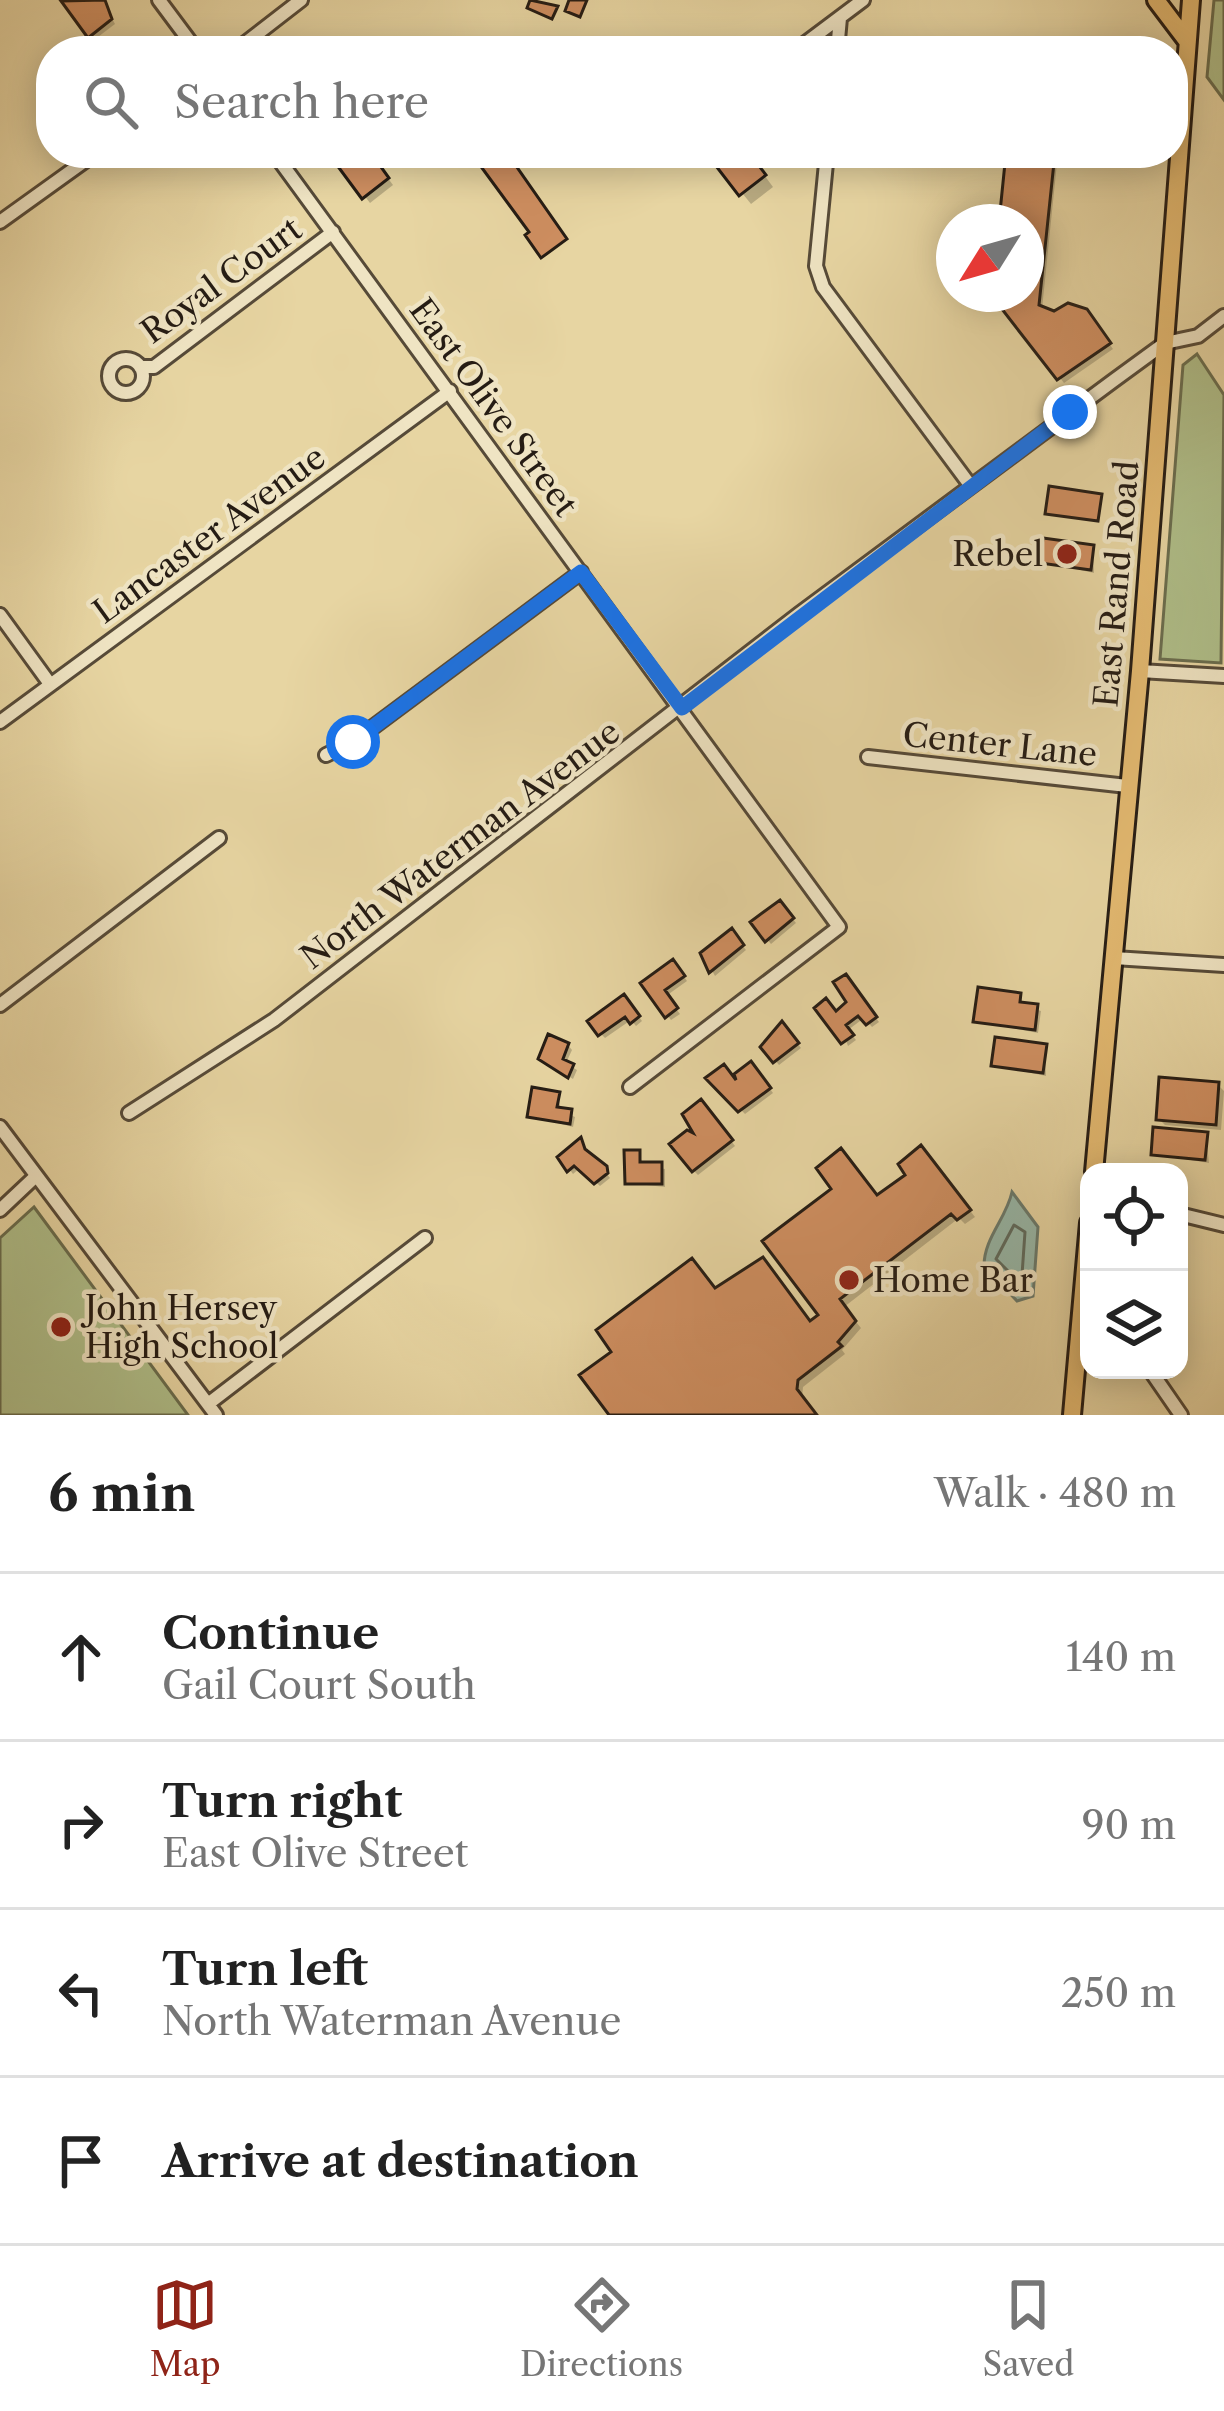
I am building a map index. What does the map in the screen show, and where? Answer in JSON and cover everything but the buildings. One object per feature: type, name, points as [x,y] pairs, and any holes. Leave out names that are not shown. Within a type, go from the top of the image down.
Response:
[{"type":"main road","points":[[1156,0],[1183,36]]},
{"type":"main road","name":"East Rand Road","points":[[1187,36],[1191,0]]},
{"type":"main road","name":"East Rand Road","points":[[1095,1163],[1140,671],[1178,168]]},
{"type":"main road","points":[[1072,1415],[1080,1357]]},
{"type":"street","points":[[159,0],[185,36]]},
{"type":"street","points":[[254,36],[301,0]]},
{"type":"street","points":[[815,36],[862,0]]},
{"type":"street","points":[[837,36],[839,18]]},
{"type":"street","points":[[0,222],[75,168]]},
{"type":"street","name":"East Olive Street","points":[[285,168],[839,927],[630,1087]]},
{"type":"street","points":[[826,168],[816,266],[823,287],[970,485]]},
{"type":"street","name":"Royal Court","points":[[140,367],[154,367],[333,232]]},
{"type":"street","name":"North Waterman Avenue","points":[[129,1113],[274,1020],[970,485],[1165,343],[1198,336],[1224,316]]},
{"type":"street","name":"Lancaster Avenue","points":[[0,722],[450,391]]},
{"type":"street","points":[[326,755],[353,742],[581,572]]},
{"type":"street","points":[[0,615],[50,684]]},
{"type":"street","points":[[1140,671],[1224,676]]},
{"type":"street","name":"Center Lane","points":[[868,757],[1127,785]]},
{"type":"street","points":[[0,1005],[219,838]]},
{"type":"street","points":[[1114,958],[1224,965]]},
{"type":"street","points":[[0,1127],[212,1410],[425,1238]]},
{"type":"street","points":[[0,1210],[36,1175]]},
{"type":"street","points":[[1188,1216],[1224,1225]]},
{"type":"street","points":[[1156,1379],[1181,1415]]},
{"type":"green space","points":[[1214,0],[1224,0],[1224,100],[1207,77]]},
{"type":"green space","points":[[1197,354],[1224,395],[1221,663],[1160,659],[1183,365]]},
{"type":"green space","name":"John Hersey High School","points":[[34,1207],[188,1415],[0,1415],[0,1238]]},
{"type":"water","points":[[1012,1192],[1038,1227],[1033,1296],[1017,1301],[984,1266]]},
{"type":"place","name":"Rebel","points":[[1067,554]]},
{"type":"place","name":"Home Bar","points":[[849,1280]]},
{"type":"place","name":"John Hersey High School","points":[[61,1327]]},
{"type":"route","points":[[353,742],[581,572],[682,708],[1070,412]]}]
